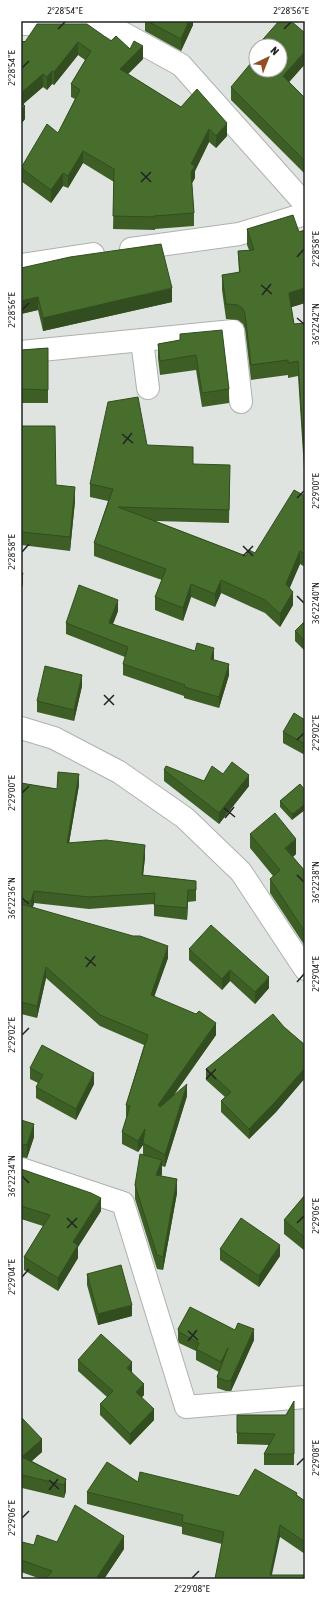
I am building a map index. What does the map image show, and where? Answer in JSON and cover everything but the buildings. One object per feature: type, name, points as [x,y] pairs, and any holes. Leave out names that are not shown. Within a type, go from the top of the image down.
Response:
[{"type":"street","points":[[21,24],[108,25],[181,66],[305,204]]},
{"type":"street","points":[[21,264],[239,234],[305,214]]},
{"type":"street","points":[[21,352],[234,331],[241,402]]},
{"type":"street","points":[[142,340],[148,388]]},
{"type":"street","points":[[21,728],[54,738],[119,772],[184,818],[241,872],[305,969]]},
{"type":"street","points":[[21,1169],[123,1203],[186,1407],[305,1397]]}]
